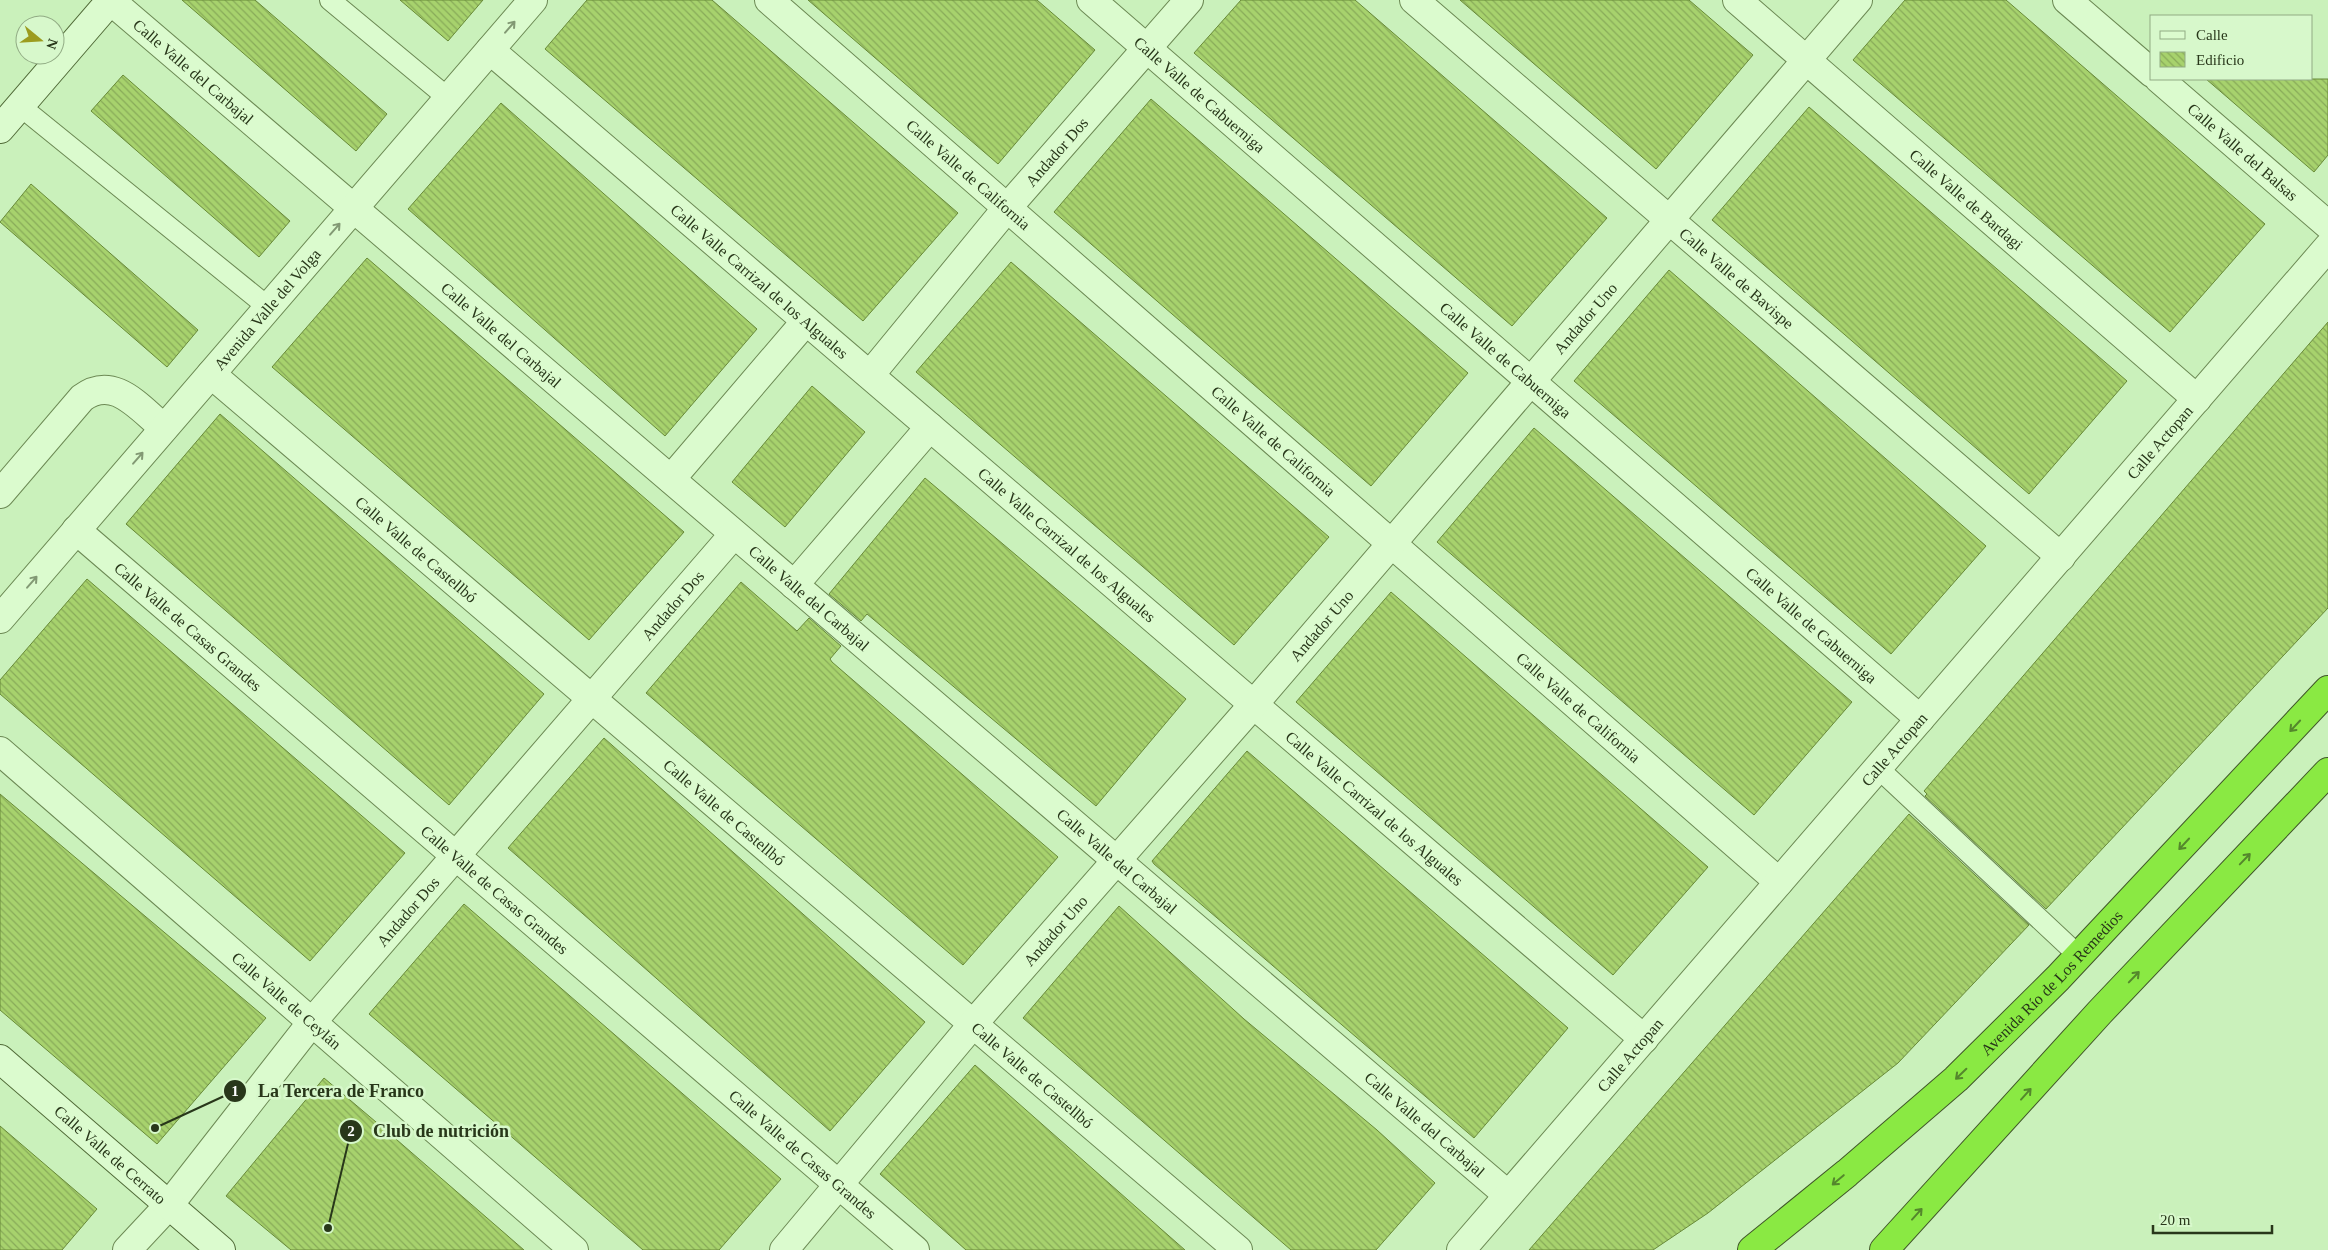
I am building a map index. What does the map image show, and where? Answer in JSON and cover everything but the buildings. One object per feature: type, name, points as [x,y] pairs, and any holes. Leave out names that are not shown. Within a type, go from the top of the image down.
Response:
[{"type":"highway","name":"Avenida Río de Los Remedios","points":[[1752,1250],[1848,1173],[1956,1079],[2079,956],[2328,690]]},
{"type":"highway","points":[[1884,1250],[2100,1012],[2328,772]]},
{"type":"street","points":[[0,129],[111,0]]},
{"type":"street","name":"Calle Valle del Carbajal","points":[[111,0],[1508,1195]]},
{"type":"street","name":"Calle Valle de California","points":[[769,0],[1779,882]]},
{"type":"street","name":"Calle Valle de Cabuerniga","points":[[1091,0],[1920,719]]},
{"type":"street","name":"Andador Dos","points":[[870,376],[1007,208],[1189,0]]},
{"type":"street","name":"Calle Valle de Bavispe","points":[[1414,0],[2061,557]]},
{"type":"street","name":"Calle Valle de Bardagi","points":[[1737,0],[2198,398]]},
{"type":"street","name":"Andador Uno","points":[[784,1250],[840,1186],[973,1024],[1118,862],[1858,0]]},
{"type":"street","points":[[2068,0],[2150,71]]},
{"type":"street","name":"Avenida Valle del Volga","points":[[0,618],[490,50],[527,2]]},
{"type":"street","name":"Calle Valle Carrizal de los Alguales","points":[[490,50],[1644,1039]]},
{"type":"street","name":"Calle Valle del Balsas","points":[[2159,80],[2328,225]]},
{"type":"street","name":"Calle Actopan","points":[[1461,1250],[2328,247]]},
{"type":"street","points":[[671,479],[806,321]]},
{"type":"street","name":"Calle Valle de Castellbó","points":[[211,374],[1238,1250]]},
{"type":"street","points":[[0,494],[82,398],[91,392],[102,388],[113,390],[123,395],[164,428]]},
{"type":"street","points":[[794,585],[930,427]]},
{"type":"street","name":"Calle Valle de Casas Grandes","points":[[76,530],[915,1250]]},
{"type":"street","name":"Andador Dos","points":[[127,1250],[169,1205],[312,1022],[734,534]]},
{"type":"street","name":"Calle Valle de Ceylán","points":[[0,751],[574,1250]]},
{"type":"street","name":"Calle Valle de Cerrato","points":[[0,1059],[221,1250]]},
{"type":"lane","points":[[330,0],[448,98]]},
{"type":"lane","points":[[20,106],[268,307]]},
{"type":"lane","points":[[1878,768],[2079,956]]},
{"type":"place","name":"La Tercera de Franco","points":[[155,1128]]},
{"type":"place","name":"Club de nutrición","points":[[328,1228]]}]
